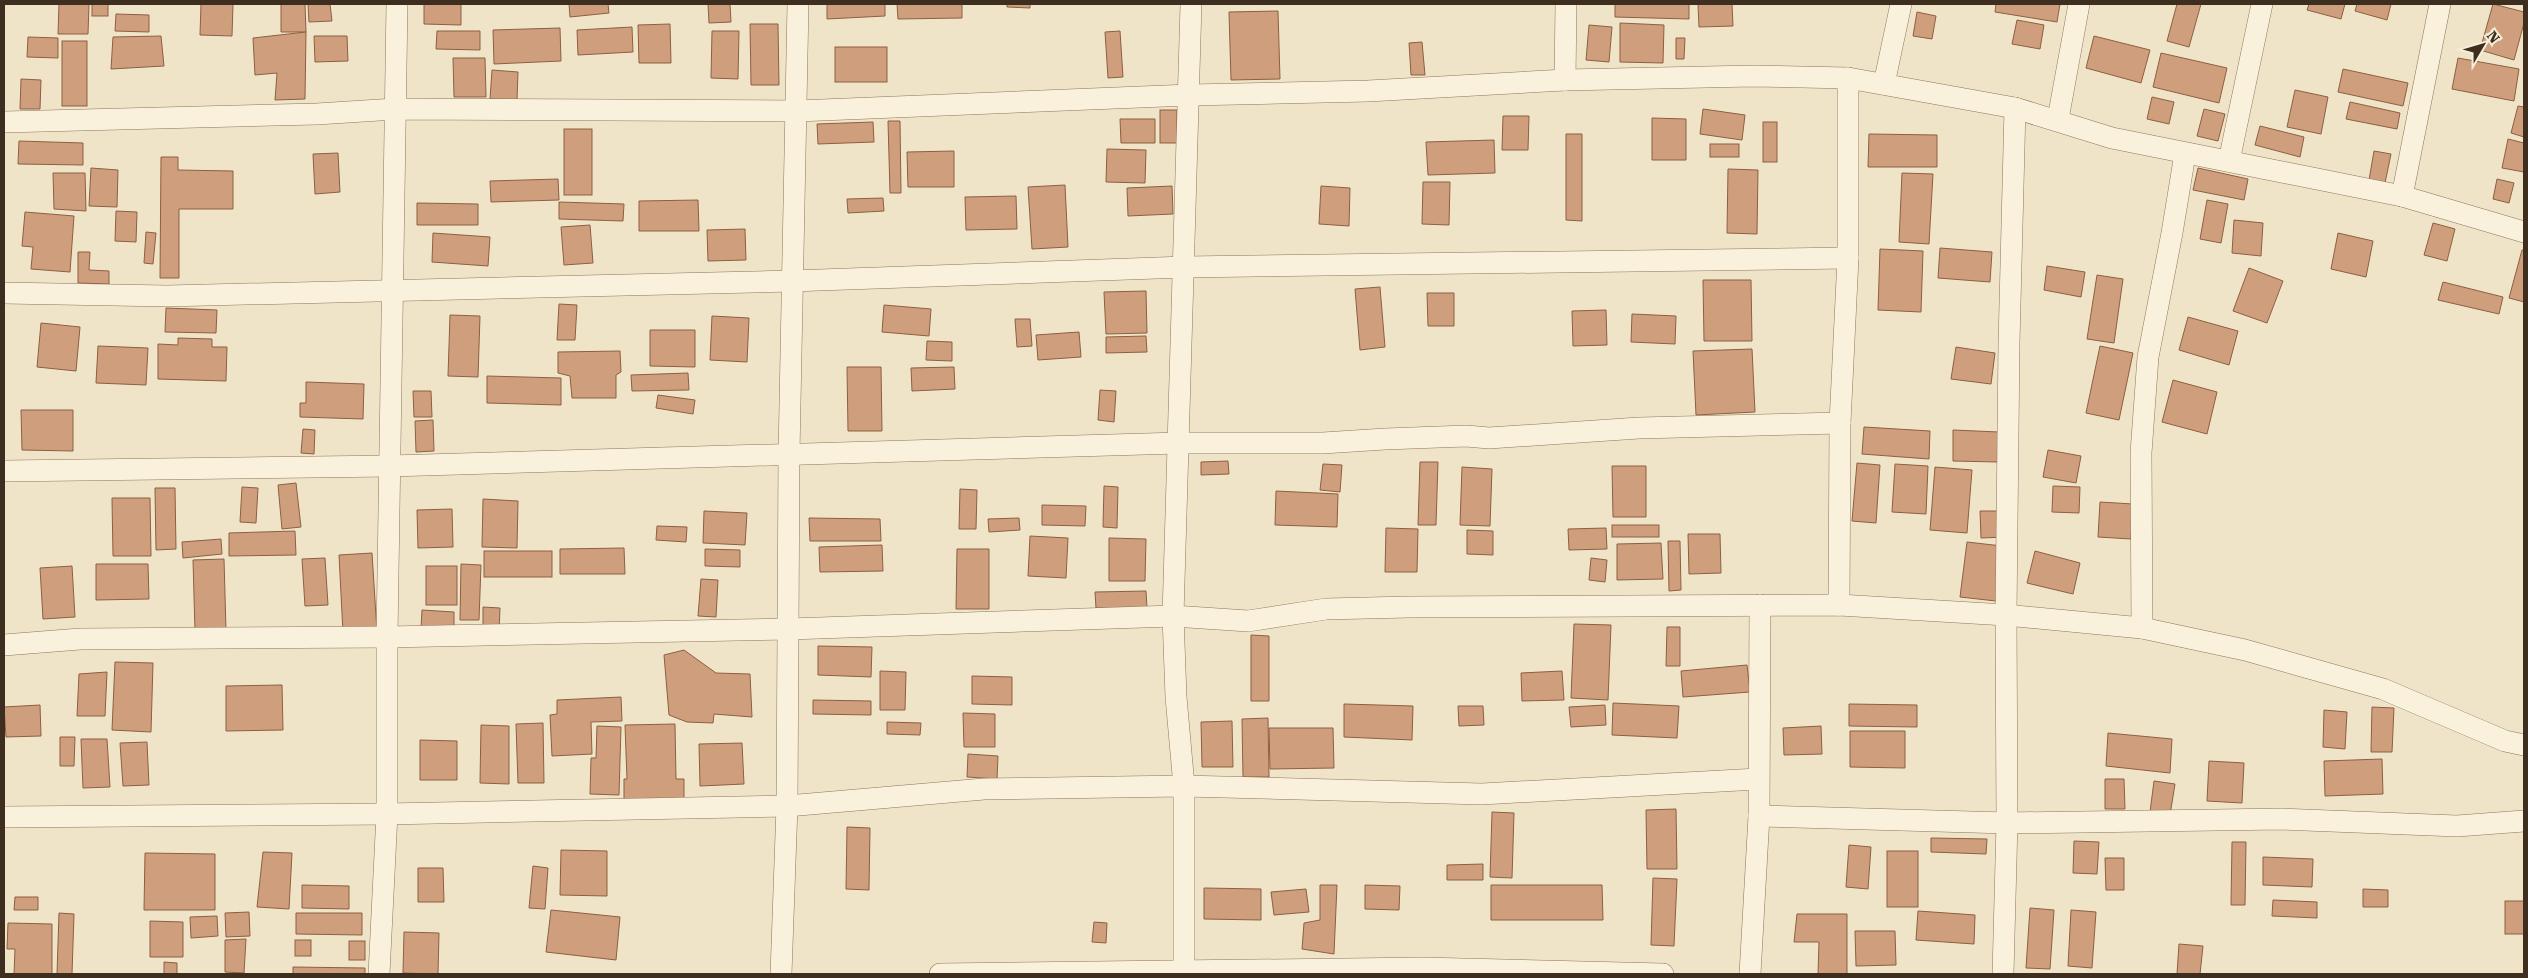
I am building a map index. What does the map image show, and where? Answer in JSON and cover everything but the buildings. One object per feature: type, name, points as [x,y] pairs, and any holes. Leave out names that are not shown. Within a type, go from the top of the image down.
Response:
[{"type":"street","points":[[379,974],[388,814],[387,636],[394,289],[397,4]]},
{"type":"street","points":[[781,974],[789,629],[791,281],[797,111],[798,4]]},
{"type":"street","points":[[1184,972],[1184,786],[1176,696],[1173,616],[1185,267],[1191,4]]},
{"type":"street","points":[[1565,80],[1566,4]]},
{"type":"street","points":[[1884,84],[1901,4]]},
{"type":"street","points":[[2058,119],[2079,4]]},
{"type":"street","points":[[2229,160],[2262,4]]},
{"type":"street","points":[[2402,196],[2440,4]]},
{"type":"street","points":[[4,122],[317,114],[395,109],[797,111],[1190,95],[1368,91],[1565,80],[1753,76],[1848,78],[2015,108],[2058,119],[2112,138],[2402,196],[2524,232]]},
{"type":"street","points":[[1839,605],[1840,423],[1848,258],[1848,78]]},
{"type":"street","points":[[2003,974],[2007,823],[2006,615],[2009,344],[2015,108]]},
{"type":"street","points":[[2142,628],[2141,453],[2148,357],[2185,154]]},
{"type":"street","points":[[4,293],[167,296],[394,289],[791,281],[1185,267],[1848,258]]},
{"type":"street","points":[[4,471],[390,466],[1179,443],[1322,443],[1466,436],[1489,438],[1639,428],[1840,423]]},
{"type":"street","points":[[1750,974],[1759,816],[1760,605]]},
{"type":"street","points":[[4,646],[80,639],[789,629],[1173,616],[1248,621],[1326,609],[1408,606],[1839,605],[2006,615],[2142,628],[2245,650],[2383,689],[2505,742],[2524,746]]},
{"type":"street","points":[[4,817],[388,814],[786,806],[984,789],[1184,786],[1482,794],[1758,779]]},
{"type":"street","points":[[1759,816],[2007,823],[2282,819],[2458,826],[2524,821]]},
{"type":"street","points":[[940,974],[1422,968],[1657,974]]}]
